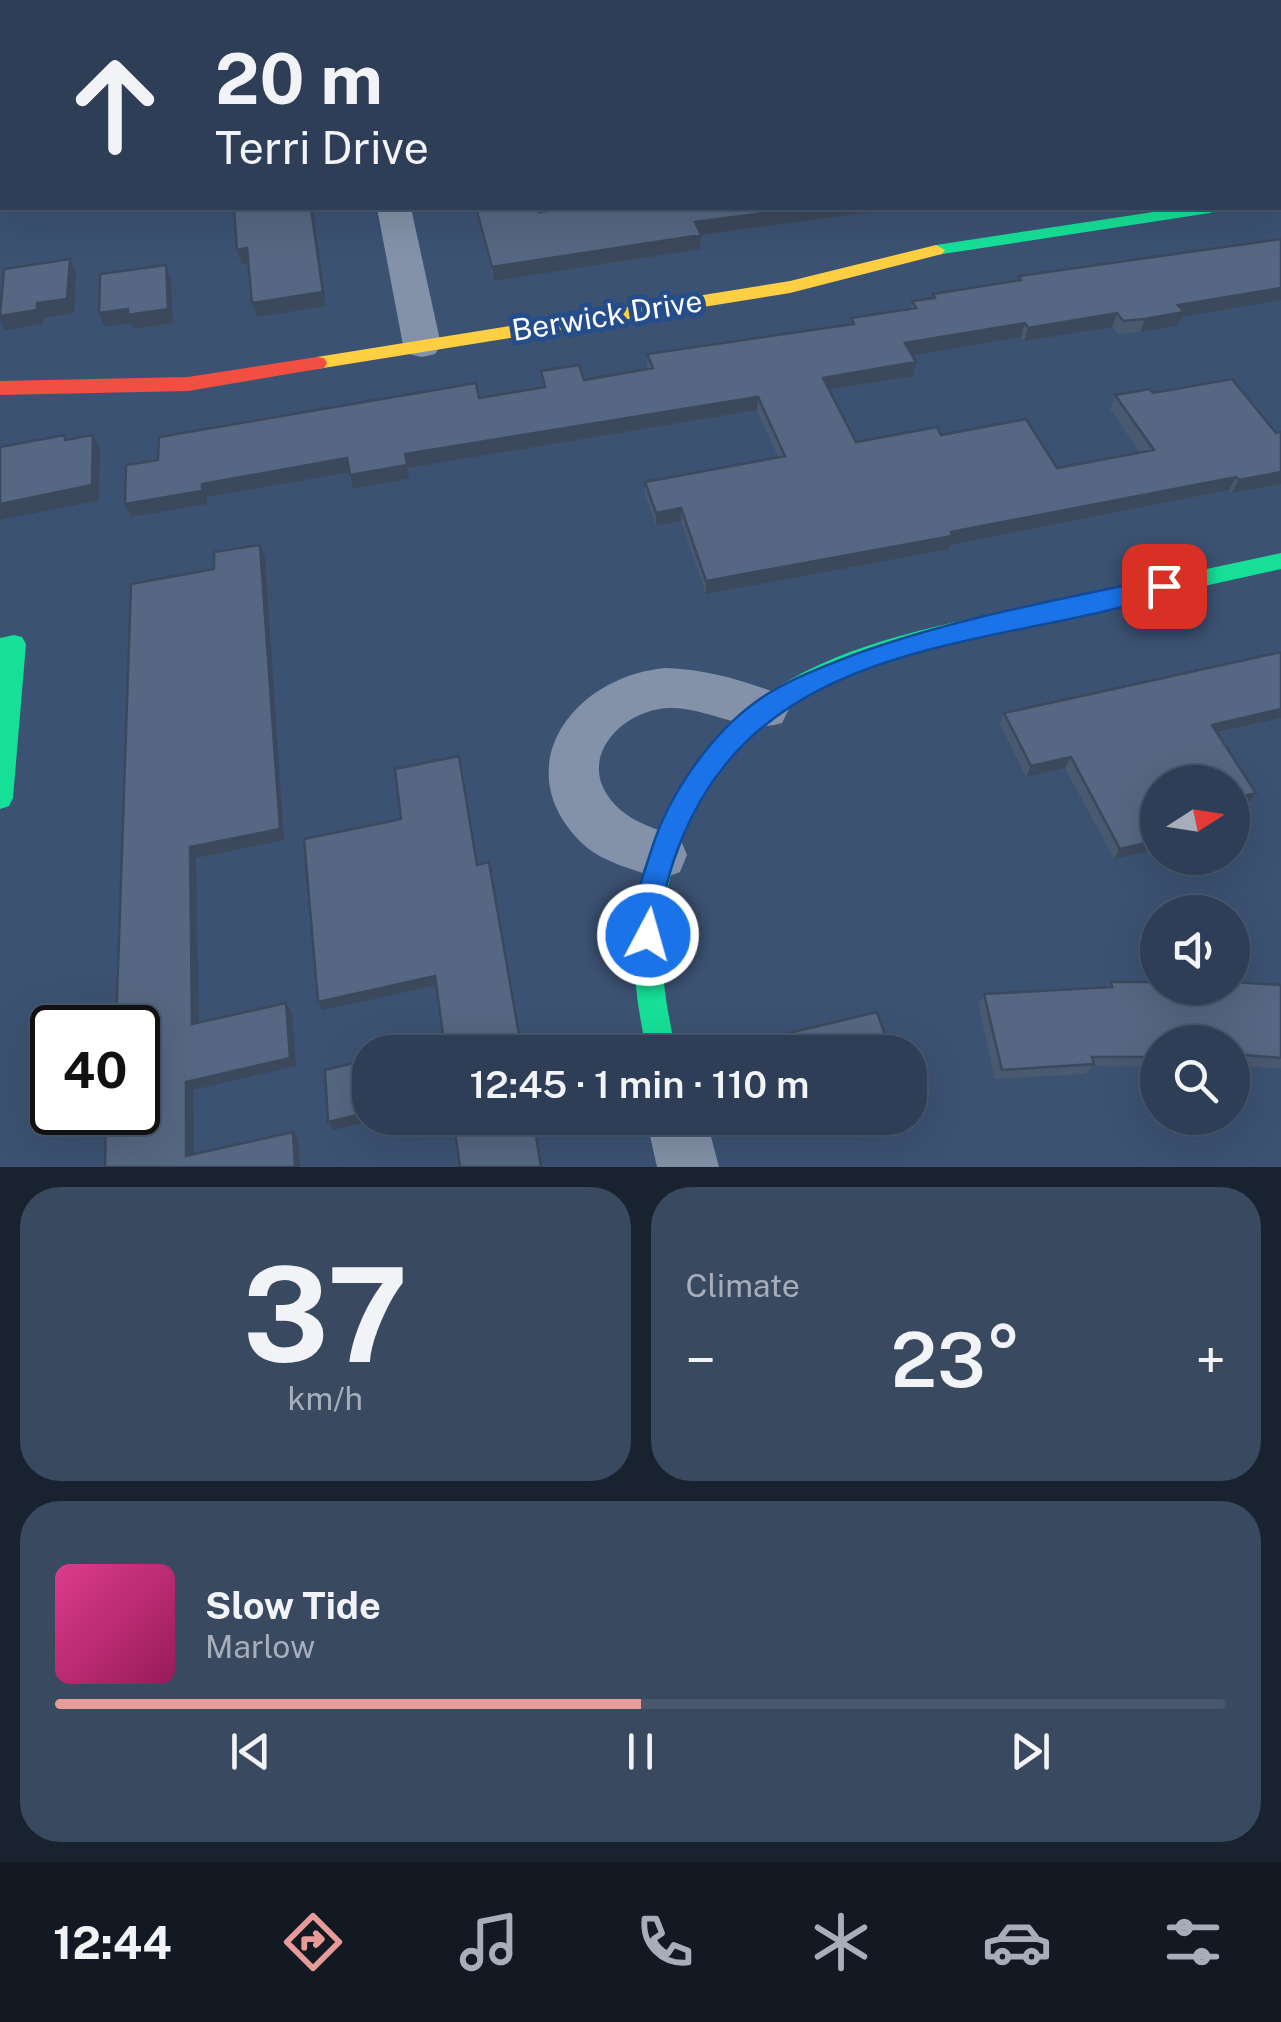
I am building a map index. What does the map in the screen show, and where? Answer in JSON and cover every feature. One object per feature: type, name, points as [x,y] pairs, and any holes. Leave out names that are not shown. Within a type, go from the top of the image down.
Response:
[{"type":"street","points":[[394,210],[422,345]]},
{"type":"street","name":"Berwick Drive","points":[[0,388],[188,384],[790,287],[922,252],[1197,210]]},
{"type":"street","points":[[658,1035],[647,966],[649,903],[661,855],[702,778],[726,745],[765,709],[807,683],[930,637],[1281,561]]},
{"type":"street","points":[[0,798],[7,646]]},
{"type":"street","points":[[661,855],[624,842],[600,826],[584,805],[575,778],[576,754],[586,728],[601,709],[624,696],[661,688],[697,690],[765,709]]},
{"type":"street","points":[[680,1135],[688,1167]]},
{"type":"building","points":[[234,210],[311,210],[323,292],[252,303],[247,248],[237,250]]},
{"type":"building","points":[[477,210],[787,210],[695,222],[701,235],[492,267]]},
{"type":"building","points":[[1281,239],[1281,288],[1178,305],[1184,312],[1145,319],[1123,321],[1117,313],[905,343],[916,362],[823,378],[856,442],[937,427],[941,435],[1026,419],[1057,468],[1154,450],[1115,395],[1150,389],[1153,393],[1232,379],[1276,433],[1281,432],[1281,472],[1239,480],[1236,477],[951,532],[952,536],[706,581],[681,508],[656,513],[645,482],[785,456],[758,397],[405,454],[407,465],[350,475],[347,458],[202,484],[202,491],[125,504],[126,465],[158,460],[159,437],[476,383],[479,398],[545,387],[541,371],[579,365],[584,380],[653,368],[647,354],[854,324],[851,318],[916,308],[912,301],[935,298],[933,294],[1021,280],[1019,276]]},
{"type":"building","points":[[70,259],[67,299],[37,303],[37,310],[0,316],[4,269]]},
{"type":"building","points":[[166,265],[168,309],[128,315],[128,309],[99,313],[100,274]]},
{"type":"building","points":[[65,435],[65,440],[93,435],[92,485],[0,504],[0,447]]},
{"type":"building","points":[[260,545],[280,829],[190,847],[192,1024],[286,1003],[290,1058],[186,1082],[186,1156],[293,1132],[295,1167],[105,1167],[106,1135],[160,1135],[160,1005],[117,1005],[131,584],[214,569],[214,552]]},
{"type":"building","points":[[1281,652],[1281,709],[1212,725],[1238,765],[1140,765],[1140,844],[1120,849],[1071,757],[1031,766],[1004,713]]},
{"type":"building","points":[[459,756],[477,865],[489,862],[519,1035],[443,1035],[435,976],[318,1002],[304,839],[401,819],[395,769]]},
{"type":"building","points":[[1111,982],[1140,982],[1140,1005],[1250,1005],[1250,983],[1281,985],[1281,1058],[1250,1055],[1250,1025],[1140,1025],[1140,1057],[1092,1057],[1094,1064],[1002,1070],[984,994],[1112,987]]},
{"type":"building","points":[[877,1012],[885,1035],[790,1035]]},
{"type":"building","points":[[352,1063],[352,1116],[328,1122],[325,1070]]},
{"type":"building","points":[[455,1135],[536,1135],[541,1167],[460,1167]]},
{"type":"traffic: fast","points":[[936,250],[1197,210]]},
{"type":"traffic: fast","points":[[658,1035],[650,988],[648,940],[664,855],[695,788],[716,758],[767,707],[827,673],[921,640],[1281,561]]},
{"type":"traffic: fast","points":[[0,647],[14,644],[0,798]]},
{"type":"traffic: slow","points":[[317,363],[790,287],[936,250]]},
{"type":"traffic: jam","points":[[0,388],[188,384],[317,363]]},
{"type":"route","points":[[648,935],[649,903],[669,838],[702,778],[726,745],[765,709],[807,683],[930,637],[1164,586]]}]
